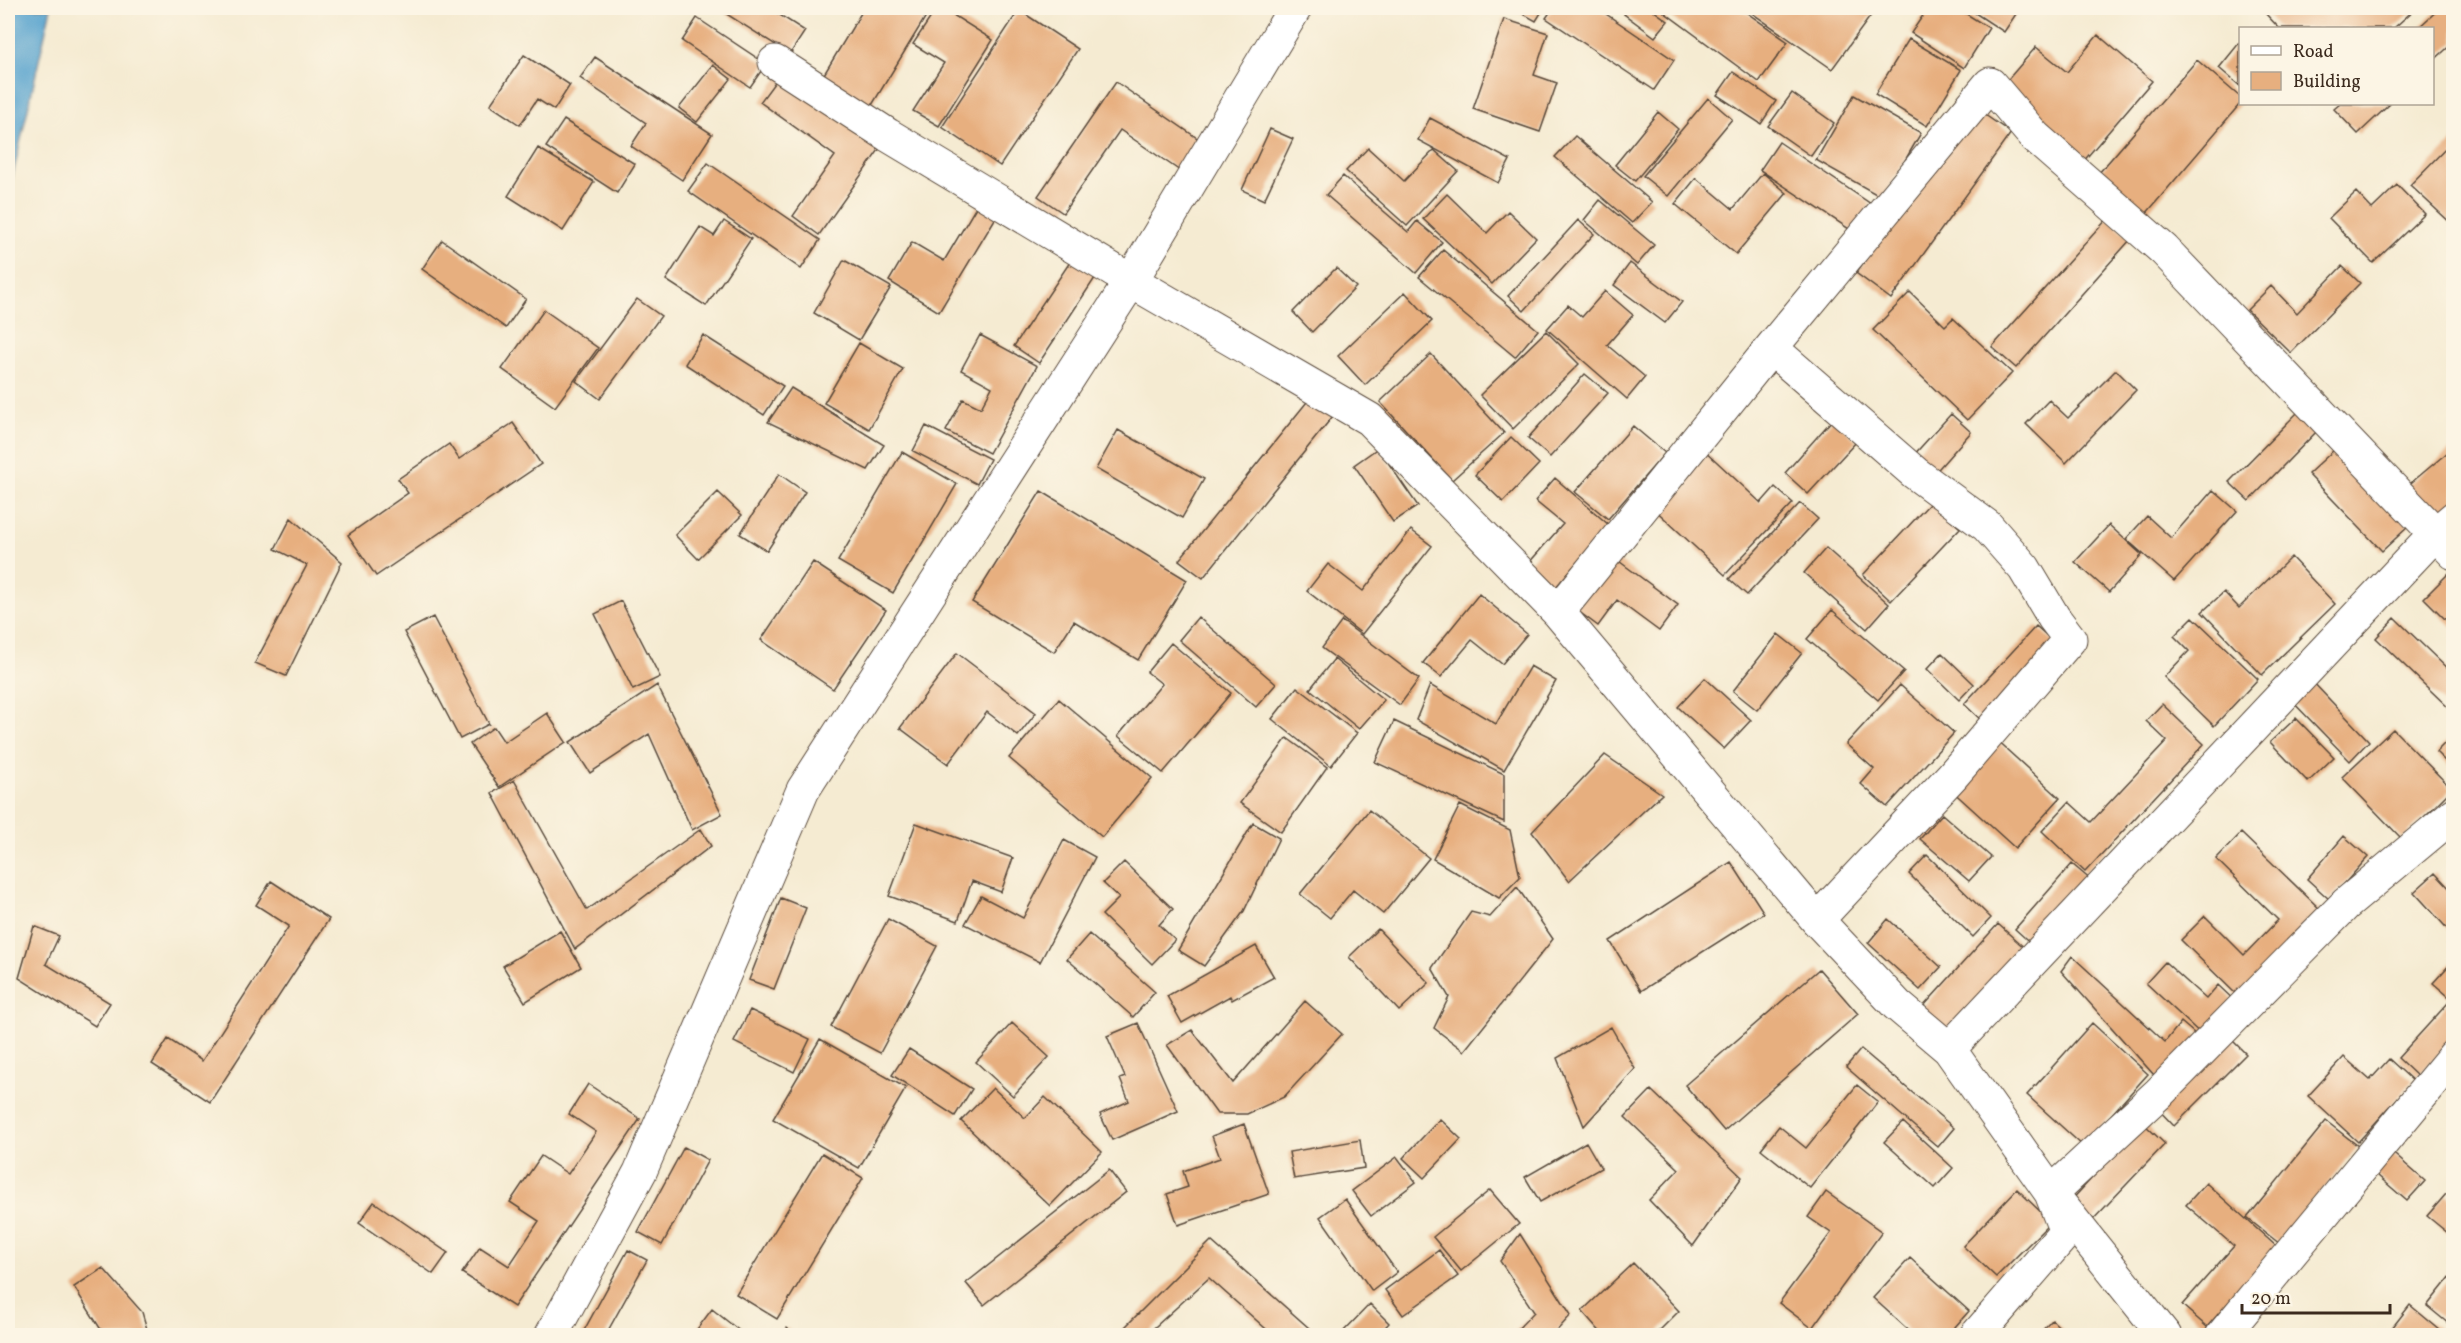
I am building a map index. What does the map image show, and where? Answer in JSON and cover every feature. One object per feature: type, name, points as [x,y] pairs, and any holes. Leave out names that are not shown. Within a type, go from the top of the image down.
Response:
[{"type":"street","points":[[551,1335],[640,1172],[803,790],[1131,281],[1295,8]]},
{"type":"street","points":[[775,62],[888,135],[1131,281],[1369,419],[1558,612],[1817,920],[1897,1005],[1949,1049],[2051,1193],[2165,1335]]},
{"type":"street","points":[[1558,612],[1771,348],[1990,84],[2036,137],[2164,250],[2447,535],[1949,1049]]},
{"type":"street","points":[[1771,348],[1915,473],[1986,526],[2024,568],[2054,618],[2070,639],[1952,776],[1817,920]]},
{"type":"street","points":[[2051,1193],[2158,1093],[2346,904],[2454,814]]},
{"type":"street","points":[[2222,1335],[2454,1056]]},
{"type":"street","points":[[1976,1335],[2066,1232],[2051,1193]]},
{"type":"water","points":[[8,8],[51,8],[8,196]]},
{"type":"water","points":[[8,421],[10,588],[8,632]]},
{"type":"building","points":[[717,8],[769,8],[805,31],[790,54]]},
{"type":"building","points":[[864,8],[931,8],[869,110],[820,81]]},
{"type":"building","points":[[937,8],[942,8],[993,40],[939,126],[913,111],[944,63],[913,44]]},
{"type":"building","points":[[1513,8],[1544,8],[1536,21]]},
{"type":"building","points":[[1553,8],[1597,8],[1674,60],[1654,90],[1546,18]]},
{"type":"building","points":[[1629,8],[1650,8],[1668,21],[1655,37],[1624,14]]},
{"type":"building","points":[[1667,8],[1740,8],[1788,42],[1759,82],[1664,12]]},
{"type":"building","points":[[1756,8],[1862,8],[1872,14],[1832,69],[1752,13]]},
{"type":"building","points":[[1928,8],[1957,8],[1989,28],[1964,68],[1911,33]]},
{"type":"building","points":[[1979,8],[2020,8],[2004,32],[1975,13]]},
{"type":"building","points":[[2271,8],[2416,8],[2395,27],[2278,27],[2265,13]]},
{"type":"building","points":[[2440,8],[2454,8],[2454,42],[2434,60],[2434,27],[2419,27]]},
{"type":"building","points":[[1019,10],[1078,49],[1000,166],[942,127]]},
{"type":"building","points":[[697,18],[766,64],[750,87],[682,41]]},
{"type":"building","points":[[1504,19],[1548,33],[1534,75],[1557,83],[1540,132],[1473,109]]},
{"type":"building","points":[[2098,35],[2152,81],[2082,163],[1998,91],[2036,47],[2067,72]]},
{"type":"building","points":[[1909,39],[1961,70],[1927,126],[1875,94]]},
{"type":"building","points":[[2239,43],[2239,85],[2219,68]]},
{"type":"building","points":[[524,55],[570,85],[554,110],[537,99],[520,125],[490,105]]},
{"type":"building","points":[[595,57],[712,134],[682,180],[631,146],[646,123],[580,78]]},
{"type":"building","points":[[2197,60],[2239,96],[2239,105],[2139,222],[2092,181]]},
{"type":"building","points":[[713,65],[731,79],[697,122],[679,108]]},
{"type":"building","points":[[1733,72],[1776,101],[1761,124],[1717,95]]},
{"type":"building","points":[[780,75],[881,147],[819,235],[793,216],[835,156],[760,102]]},
{"type":"building","points":[[1116,82],[1210,147],[1189,177],[1120,130],[1063,213],[1038,196]]},
{"type":"building","points":[[1792,93],[1834,123],[1811,156],[1768,126]]},
{"type":"building","points":[[1854,95],[1921,133],[1883,198],[1816,160]]},
{"type":"building","points":[[1708,98],[1732,119],[1668,196],[1643,176]]},
{"type":"building","points":[[2339,105],[2389,105],[2358,134],[2334,109]]},
{"type":"building","points":[[1975,108],[2011,133],[1891,299],[1856,273]]},
{"type":"building","points":[[1658,112],[1678,129],[1635,181],[1615,165]]},
{"type":"building","points":[[1430,118],[1510,160],[1498,183],[1418,140]]},
{"type":"building","points":[[564,120],[635,164],[617,193],[546,147]]},
{"type":"building","points":[[1270,129],[1293,139],[1264,200],[1242,190]]},
{"type":"building","points":[[1575,136],[1652,202],[1632,223],[1555,157]]},
{"type":"building","points":[[2454,140],[2454,226],[2410,185]]},
{"type":"building","points":[[1779,142],[1871,204],[1852,231],[1760,170]]},
{"type":"building","points":[[538,148],[594,182],[563,231],[508,196]]},
{"type":"building","points":[[1368,148],[1404,181],[1434,150],[1458,171],[1407,226],[1346,171]]},
{"type":"building","points":[[708,163],[820,240],[801,269],[688,191]]},
{"type":"building","points":[[1763,173],[1787,193],[1736,254],[1675,204],[1696,178],[1733,209]]},
{"type":"building","points":[[1343,176],[1408,232],[1417,221],[1442,242],[1416,273],[1326,195]]},
{"type":"building","points":[[2397,185],[2425,214],[2373,263],[2329,218],[2356,192],[2372,209]]},
{"type":"building","points":[[1447,194],[1487,233],[1508,211],[1536,238],[1492,284],[1423,219]]},
{"type":"building","points":[[1600,200],[1654,245],[1637,265],[1584,220]]},
{"type":"building","points":[[979,202],[998,214],[939,312],[889,281],[912,242],[944,261]]},
{"type":"building","points":[[2108,218],[2131,239],[2016,368],[1992,347]]},
{"type":"building","points":[[1578,220],[1594,234],[1524,311],[1508,296]]},
{"type":"building","points":[[724,221],[751,239],[706,306],[666,280],[700,227],[714,236]]},
{"type":"building","points":[[442,240],[526,299],[506,328],[422,269]]},
{"type":"building","points":[[1443,250],[1538,330],[1515,357],[1419,277]]},
{"type":"building","points":[[1072,259],[1097,275],[1039,363],[1014,346]]},
{"type":"building","points":[[844,260],[891,287],[859,340],[814,313]]},
{"type":"building","points":[[1630,263],[1682,302],[1665,323],[1614,285]]},
{"type":"building","points":[[2342,266],[2360,283],[2291,353],[2247,310],[2271,286],[2297,313]]},
{"type":"building","points":[[1336,268],[1356,287],[1312,332],[1293,312]]},
{"type":"building","points":[[1605,291],[1633,315],[1607,345],[1645,377],[1627,399],[1547,329],[1568,305],[1582,317]]},
{"type":"building","points":[[1405,292],[1432,321],[1365,385],[1338,356]]},
{"type":"building","points":[[1910,292],[1945,326],[1953,318],[2012,373],[1967,420],[1873,330]]},
{"type":"building","points":[[637,299],[661,316],[600,399],[576,381]]},
{"type":"building","points":[[544,310],[598,348],[555,407],[502,369]]},
{"type":"building","points":[[1546,331],[1579,364],[1513,429],[1480,395]]},
{"type":"building","points":[[703,335],[783,386],[764,415],[685,364]]},
{"type":"building","points":[[980,335],[1037,366],[989,453],[946,431],[963,399],[981,408],[992,387],[961,370]]},
{"type":"building","points":[[859,343],[903,369],[869,429],[824,403]]},
{"type":"building","points":[[1431,354],[1504,433],[1452,480],[1380,402]]},
{"type":"building","points":[[2116,370],[2136,390],[2066,463],[2026,424],[2049,400],[2068,418]]},
{"type":"building","points":[[1585,374],[1608,393],[1550,457],[1528,438]]},
{"type":"building","points":[[791,388],[884,445],[868,470],[768,422]]},
{"type":"building","points":[[1315,392],[1337,411],[1203,578],[1179,560]]},
{"type":"building","points":[[2300,410],[2319,429],[2249,501],[2229,482]]},
{"type":"building","points":[[1951,414],[1971,432],[1932,476],[1911,458]]},
{"type":"building","points":[[1833,419],[1857,441],[1808,494],[1785,473]]},
{"type":"building","points":[[513,423],[541,464],[376,576],[348,535],[408,493],[398,479],[449,444],[459,459]]},
{"type":"building","points":[[926,426],[990,459],[977,484],[913,451]]},
{"type":"building","points":[[1633,426],[1665,453],[1608,519],[1575,492]]},
{"type":"building","points":[[1118,430],[1204,479],[1182,518],[1096,469]]},
{"type":"building","points":[[1511,437],[1539,464],[1503,502],[1475,475]]},
{"type":"building","points":[[2454,447],[2454,513],[2438,526],[2406,487]]},
{"type":"building","points":[[1378,448],[1418,506],[1393,522],[1354,465]]},
{"type":"building","points":[[1702,448],[1761,503],[1775,487],[1793,503],[1725,575],[1649,504]]},
{"type":"building","points":[[2335,449],[2409,526],[2382,551],[2308,474]]},
{"type":"building","points":[[902,452],[957,484],[893,593],[838,561]]},
{"type":"building","points":[[779,474],[805,492],[767,551],[740,534]]},
{"type":"building","points":[[1555,478],[1609,525],[1555,588],[1527,565],[1563,524],[1535,501]]},
{"type":"building","points":[[2213,490],[2237,511],[2174,581],[2126,539],[2147,516],[2171,538]]},
{"type":"building","points":[[1041,491],[1187,580],[1138,660],[1074,621],[1054,652],[972,602]]},
{"type":"building","points":[[718,492],[742,515],[698,559],[675,535]]},
{"type":"building","points":[[1931,502],[1960,528],[1891,601],[1863,575]]},
{"type":"building","points":[[1800,503],[1818,519],[1747,595],[1729,579]]},
{"type":"building","points":[[291,518],[342,562],[286,676],[255,663],[307,565],[275,549]]},
{"type":"building","points":[[2109,525],[2142,555],[2109,592],[2075,562]]},
{"type":"building","points":[[1411,530],[1432,546],[1362,634],[1307,591],[1328,564],[1363,591]]},
{"type":"building","points":[[1826,548],[1889,604],[1867,629],[1804,573]]},
{"type":"building","points":[[1612,556],[1678,605],[1659,631],[1617,600],[1598,626],[1574,608]]},
{"type":"building","points":[[2291,557],[2335,604],[2262,675],[2202,612],[2224,592],[2239,608]]},
{"type":"building","points":[[813,562],[886,610],[833,689],[761,640]]},
{"type":"building","points":[[2450,572],[2454,576],[2454,628],[2424,598]]},
{"type":"building","points":[[1479,594],[1527,634],[1502,664],[1472,640],[1441,677],[1423,663]]},
{"type":"building","points":[[621,601],[660,677],[633,690],[595,614]]},
{"type":"building","points":[[1832,610],[1904,671],[1878,700],[1807,639]]},
{"type":"building","points":[[433,617],[489,724],[460,739],[404,632]]},
{"type":"building","points":[[1198,617],[1276,684],[1256,707],[1179,640]]},
{"type":"building","points":[[2193,617],[2258,679],[2214,726],[2164,677],[2189,651],[2174,636]]},
{"type":"building","points":[[2395,618],[2454,675],[2454,713],[2376,638]]},
{"type":"building","points":[[1342,621],[1419,679],[1400,705],[1322,648]]},
{"type":"building","points":[[2036,626],[2056,644],[1983,722],[1964,704]]},
{"type":"building","points":[[1778,634],[1802,653],[1757,710],[1733,691]]},
{"type":"building","points":[[1171,643],[1231,693],[1163,773],[1118,736],[1162,684],[1147,672]]},
{"type":"building","points":[[957,653],[1036,713],[1018,736],[987,712],[948,764],[900,728]]},
{"type":"building","points":[[1942,653],[1974,684],[1959,700],[1927,669]]},
{"type":"building","points":[[1334,659],[1384,700],[1359,729],[1310,689]]},
{"type":"building","points":[[1530,666],[1556,681],[1504,770],[1416,720],[1430,685],[1496,724]]},
{"type":"building","points":[[1705,678],[1751,720],[1724,749],[1678,707]]},
{"type":"building","points":[[2309,678],[2369,741],[2350,761],[2288,697]]},
{"type":"building","points":[[657,685],[722,814],[692,830],[649,734],[590,773],[570,742]]},
{"type":"building","points":[[1900,685],[1954,733],[1887,807],[1861,784],[1874,769],[1846,744]]},
{"type":"building","points":[[1297,687],[1357,733],[1331,766],[1272,719]]},
{"type":"building","points":[[1059,699],[1152,778],[1102,837],[1009,758]]},
{"type":"building","points":[[2162,704],[2204,744],[2085,872],[2042,831],[2069,802],[2091,822],[2167,741],[2146,721]]},
{"type":"building","points":[[547,713],[566,742],[499,787],[470,744],[494,727],[504,742]]},
{"type":"building","points":[[2296,718],[2334,757],[2308,782],[2270,742]]},
{"type":"building","points":[[1394,721],[1504,774],[1504,822],[1375,762]]},
{"type":"building","points":[[2393,729],[2452,789],[2402,839],[2342,777]]},
{"type":"building","points":[[2454,734],[2454,770],[2436,752]]},
{"type":"building","points":[[1287,738],[1327,767],[1281,832],[1240,803]]},
{"type":"building","points":[[1994,738],[2060,798],[2015,848],[1949,788]]},
{"type":"building","points":[[1605,755],[1662,794],[1569,881],[1532,832]]},
{"type":"building","points":[[514,780],[587,910],[701,829],[711,846],[575,949],[492,793]]},
{"type":"building","points":[[1460,805],[1510,830],[1520,877],[1499,898],[1433,859]]},
{"type":"building","points":[[1369,810],[1429,858],[1383,914],[1353,890],[1330,918],[1300,894]]},
{"type":"building","points":[[1942,814],[1991,857],[1969,881],[1920,839]]},
{"type":"building","points":[[916,823],[1013,858],[1001,892],[972,881],[958,921],[889,896]]},
{"type":"building","points":[[1253,823],[1279,838],[1244,911],[1204,966],[1178,950]]},
{"type":"building","points":[[2241,833],[2323,912],[2240,998],[2181,940],[2205,916],[2244,955],[2278,920],[2216,859]]},
{"type":"building","points":[[2344,836],[2368,857],[2330,900],[2307,879]]},
{"type":"building","points":[[1064,840],[1095,857],[1040,962],[965,924],[981,896],[1023,918]]},
{"type":"building","points":[[1927,855],[1991,918],[1973,937],[1909,874]]},
{"type":"building","points":[[1124,862],[1173,909],[1159,925],[1175,940],[1152,964],[1102,915],[1119,898],[1103,883]]},
{"type":"building","points":[[1731,862],[1764,913],[1641,991],[1610,941]]},
{"type":"building","points":[[2072,864],[2092,881],[2035,947],[2015,929]]},
{"type":"building","points":[[2435,873],[2454,893],[2454,936],[2414,892]]},
{"type":"building","points":[[271,881],[329,919],[210,1102],[152,1064],[168,1039],[202,1061],[289,926],[256,905]]},
{"type":"building","points":[[1517,887],[1553,939],[1464,1051],[1434,1028],[1449,997],[1432,968],[1471,912],[1490,917]]},
{"type":"building","points":[[781,898],[806,908],[774,989],[749,980]]},
{"type":"building","points":[[888,919],[937,946],[880,1053],[831,1027]]},
{"type":"building","points":[[1888,919],[1941,967],[1920,990],[1868,943]]},
{"type":"building","points":[[1998,924],[2028,951],[1952,1035],[1922,1008]]},
{"type":"building","points":[[34,926],[59,936],[46,964],[110,1003],[95,1026],[19,978]]},
{"type":"building","points":[[1378,929],[1429,983],[1399,1011],[1349,957]]},
{"type":"building","points":[[560,931],[581,967],[525,1002],[503,966]]},
{"type":"building","points":[[1089,934],[1155,992],[1133,1017],[1067,959]]},
{"type":"building","points":[[1256,946],[1274,977],[1232,1000],[1230,996],[1182,1023],[1167,996]]},
{"type":"building","points":[[2072,956],[2165,1042],[2181,1022],[2202,1040],[2163,1085],[2061,971]]},
{"type":"building","points":[[2454,960],[2454,1001],[2433,983]]},
{"type":"building","points":[[2165,962],[2206,999],[2218,985],[2237,1003],[2204,1037],[2146,983]]},
{"type":"building","points":[[1819,969],[1858,1014],[1724,1131],[1685,1085]]},
{"type":"building","points":[[1305,1001],[1342,1034],[1284,1097],[1247,1114],[1217,1114],[1167,1045],[1192,1030],[1233,1083]]},
{"type":"building","points":[[2448,1003],[2454,1008],[2454,1037],[2417,1076],[2398,1058]]},
{"type":"building","points":[[750,1010],[810,1039],[794,1072],[734,1042]]},
{"type":"building","points":[[1012,1023],[1049,1057],[1013,1096],[976,1062]]},
{"type":"building","points":[[1138,1023],[1178,1111],[1112,1140],[1100,1114],[1129,1101],[1120,1079],[1125,1077],[1107,1036]]},
{"type":"building","points":[[2092,1023],[2148,1074],[2083,1146],[2027,1095]]},
{"type":"building","points":[[1611,1027],[1635,1069],[1584,1126],[1557,1058]]},
{"type":"building","points":[[2226,1034],[2246,1054],[2174,1126],[2155,1106]]},
{"type":"building","points":[[820,1039],[906,1088],[859,1168],[773,1119]]},
{"type":"building","points":[[909,1049],[972,1089],[955,1116],[892,1075]]},
{"type":"building","points":[[1861,1049],[1954,1128],[1938,1147],[1846,1067]]},
{"type":"building","points":[[2344,1057],[2370,1080],[2389,1059],[2413,1081],[2358,1142],[2308,1096]]},
{"type":"building","points":[[588,1084],[640,1119],[514,1307],[462,1273],[480,1247],[509,1266],[539,1221],[510,1202],[541,1156],[568,1174],[596,1132],[569,1114]]},
{"type":"building","points":[[1857,1085],[1878,1102],[1810,1188],[1761,1149],[1779,1126],[1806,1148]]},
{"type":"building","points":[[993,1088],[1025,1118],[1045,1097],[1102,1152],[1050,1206],[961,1121]]},
{"type":"building","points":[[1651,1090],[1742,1177],[1693,1246],[1649,1200],[1679,1169],[1625,1117]]},
{"type":"building","points":[[1440,1119],[1461,1139],[1424,1178],[1403,1158]]},
{"type":"building","points":[[2326,1121],[2358,1146],[2280,1244],[2247,1218]]},
{"type":"building","points":[[1903,1122],[1953,1168],[1935,1188],[1884,1142]]},
{"type":"building","points":[[2143,1123],[2165,1144],[2088,1225],[2067,1205]]},
{"type":"building","points":[[1244,1124],[1269,1194],[1178,1225],[1167,1194],[1188,1187],[1183,1171],[1220,1158],[1212,1136]]},
{"type":"building","points":[[1360,1140],[1364,1168],[1294,1179],[1289,1152]]},
{"type":"building","points":[[1586,1142],[1601,1168],[1540,1202],[1525,1177]]},
{"type":"building","points":[[684,1147],[708,1160],[662,1245],[638,1232]]},
{"type":"building","points":[[2388,1149],[2425,1181],[2407,1201],[2370,1169]]},
{"type":"building","points":[[822,1153],[863,1178],[777,1319],[736,1294]]},
{"type":"building","points":[[1397,1157],[1416,1182],[1371,1216],[1352,1191]]},
{"type":"building","points":[[1109,1170],[1126,1192],[984,1305],[966,1283]]},
{"type":"building","points":[[2206,1183],[2277,1247],[2207,1327],[2182,1305],[2234,1246],[2186,1205]]},
{"type":"building","points":[[2017,1189],[2051,1222],[1996,1277],[1963,1246]]},
{"type":"building","points":[[1490,1190],[1519,1224],[1461,1271],[1433,1237]]},
{"type":"building","points":[[1826,1192],[1882,1232],[1812,1328],[1779,1303],[1831,1233],[1808,1217]]},
{"type":"building","points":[[2446,1194],[2454,1200],[2454,1238],[2427,1216]]},
{"type":"building","points":[[1345,1199],[1397,1272],[1372,1291],[1320,1217]]},
{"type":"building","points":[[374,1202],[448,1253],[433,1274],[359,1223]]},
{"type":"building","points":[[1520,1234],[1571,1315],[1552,1336],[1511,1336],[1534,1312],[1500,1261]]},
{"type":"building","points":[[1211,1241],[1318,1336],[1274,1336],[1209,1278],[1145,1336],[1116,1336]]},
{"type":"building","points":[[628,1250],[647,1260],[605,1336],[581,1336]]},
{"type":"building","points":[[1439,1250],[1458,1276],[1403,1315],[1385,1290]]},
{"type":"building","points":[[1910,1258],[1969,1311],[1947,1336],[1915,1336],[1873,1298]]},
{"type":"building","points":[[1633,1263],[1679,1311],[1654,1336],[1604,1336],[1582,1311]]},
{"type":"building","points":[[103,1268],[142,1312],[149,1336],[105,1336],[74,1287]]},
{"type":"building","points":[[2451,1276],[2454,1278],[2454,1318],[2449,1324],[2427,1306]]},
{"type":"building","points":[[1370,1304],[1389,1323],[1377,1336],[1339,1336]]},
{"type":"building","points":[[2410,1305],[2447,1336],[2401,1336],[2392,1328]]},
{"type":"building","points":[[712,1309],[746,1336],[692,1336]]},
{"type":"building","points":[[2052,1320],[2069,1336],[2037,1336]]},
{"type":"building","points":[[787,1328],[797,1336],[781,1336]]}]
